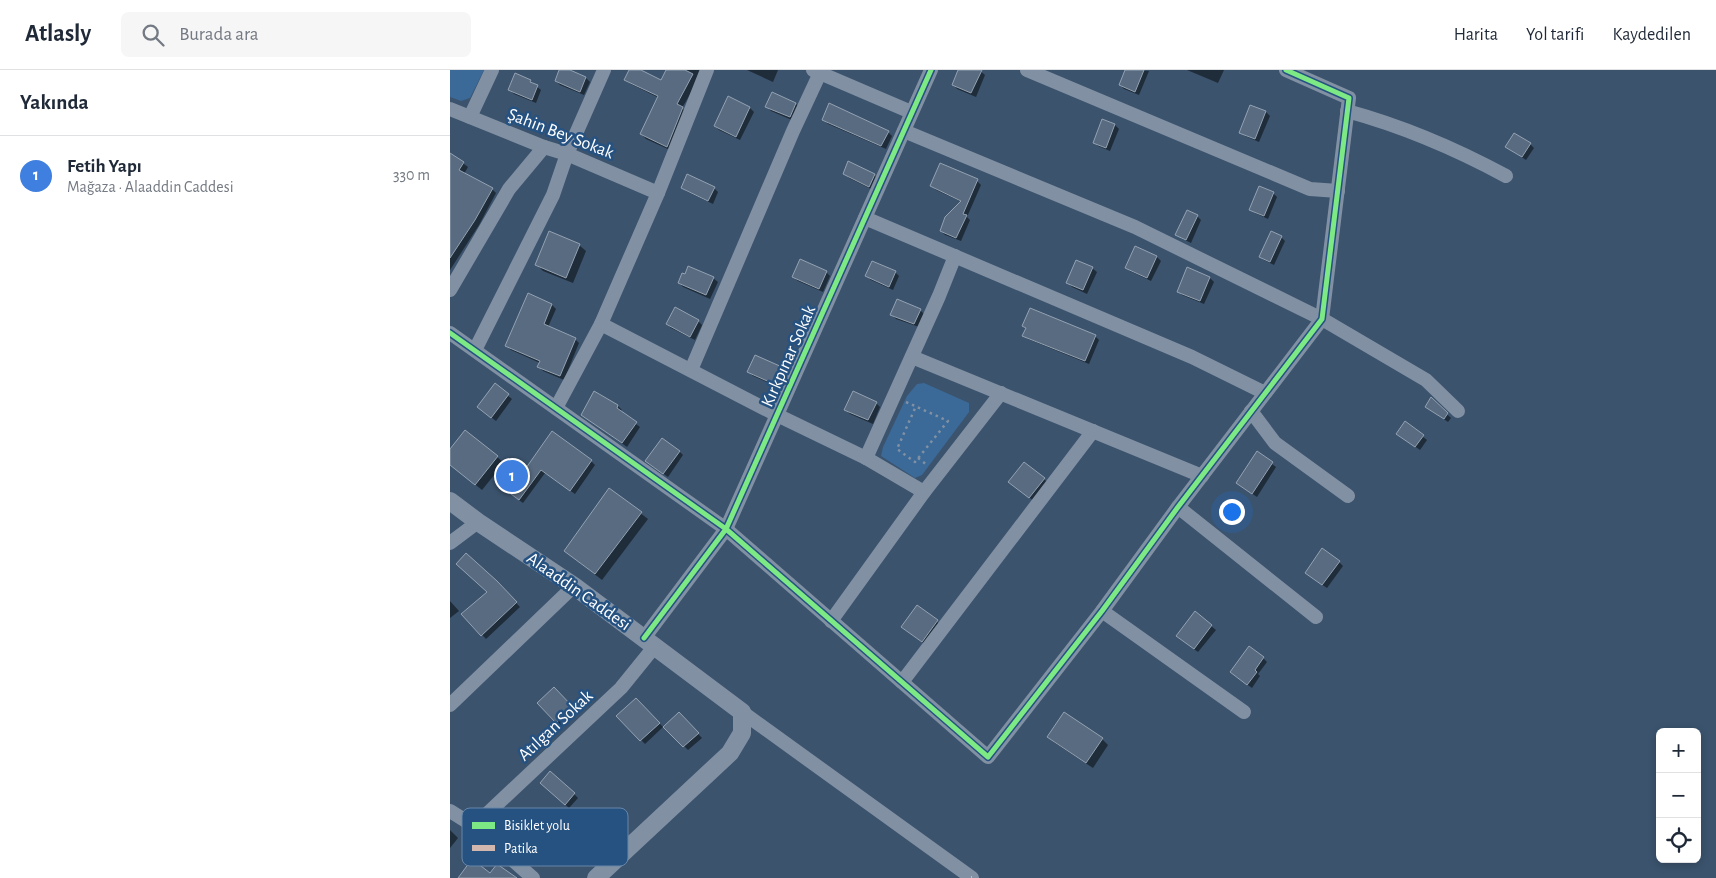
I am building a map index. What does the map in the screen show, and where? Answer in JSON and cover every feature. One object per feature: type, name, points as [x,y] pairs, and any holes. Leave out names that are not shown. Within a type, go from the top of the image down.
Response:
[{"type":"street","points":[[470,117],[492,70]]},
{"type":"street","points":[[475,350],[553,195],[567,154],[604,70]]},
{"type":"street","points":[[556,408],[601,324],[658,193],[707,70]]},
{"type":"street","name":"Kırkpınar Sokak","points":[[650,642],[726,529],[931,70]]},
{"type":"street","points":[[1027,70],[1310,189],[1338,191]]},
{"type":"street","points":[[450,333],[726,529],[988,757],[1102,611],[1178,507],[1322,319],[1349,98],[1286,70]]},
{"type":"street","points":[[691,370],[817,71],[911,112]]},
{"type":"street","name":"Şahin Bey Sokak","points":[[450,110],[544,147],[567,154],[658,193]]},
{"type":"street","points":[[1348,112],[1388,122],[1506,176]]},
{"type":"street","points":[[904,131],[1135,227],[1322,319],[1426,380],[1458,411]]},
{"type":"street","points":[[450,290],[509,188],[544,147]]},
{"type":"street","points":[[865,218],[1192,357],[1265,393]]},
{"type":"street","points":[[866,458],[955,256]]},
{"type":"street","points":[[601,324],[777,415],[866,458],[924,492]]},
{"type":"street","points":[[912,357],[1202,476]]},
{"type":"street","points":[[831,621],[924,492],[1001,393]]},
{"type":"street","points":[[1251,411],[1275,443],[1348,496]]},
{"type":"street","points":[[902,682],[1093,431]]},
{"type":"street","name":"Alaaddin Caddesi","points":[[450,501],[574,586],[742,712]]},
{"type":"street","points":[[1178,507],[1316,616]]},
{"type":"street","points":[[450,544],[478,522]]},
{"type":"street","points":[[450,705],[574,586]]},
{"type":"street","points":[[1102,611],[1244,712]]},
{"type":"street","name":"Atılgan Sokak","points":[[493,808],[621,688],[650,642]]},
{"type":"street","points":[[628,848],[730,753],[742,733],[742,712]]},
{"type":"street","points":[[742,712],[972,878]]},
{"type":"street","points":[[450,811],[462,818]]},
{"type":"street","points":[[519,866],[533,878]]},
{"type":"street","points":[[596,878],[609,866]]},
{"type":"path","points":[[905,401],[916,406],[948,421],[915,462],[897,450],[916,406]]},
{"type":"path","points":[[918,458],[928,466]]},
{"type":"shaded area","points":[[450,70],[484,70],[470,98],[461,101],[450,97]]},
{"type":"shaded area","points":[[924,383],[969,403],[969,412],[922,475],[915,478],[881,456],[883,447],[907,396],[917,384]]},
{"type":"building","points":[[559,70],[570,70],[586,77],[580,92],[555,81]]},
{"type":"building","points":[[629,70],[641,70],[661,80],[666,70],[685,70],[693,74],[677,104],[683,107],[667,147],[640,134],[658,96],[624,80]]},
{"type":"building","points":[[958,70],[982,70],[971,93],[952,85]]},
{"type":"building","points":[[1125,70],[1144,70],[1135,92],[1119,85]]},
{"type":"building","points":[[515,73],[538,85],[532,100],[508,90]]},
{"type":"building","points":[[772,92],[796,103],[790,117],[765,107]]},
{"type":"building","points":[[728,96],[750,107],[736,137],[714,126]]},
{"type":"building","points":[[829,103],[889,131],[881,146],[822,120]]},
{"type":"building","points":[[1250,105],[1266,111],[1255,139],[1239,133]]},
{"type":"building","points":[[1102,119],[1115,124],[1106,148],[1093,143]]},
{"type":"building","points":[[1514,133],[1531,143],[1522,157],[1505,147]]},
{"type":"building","points":[[450,153],[464,162],[459,170],[493,188],[450,258]]},
{"type":"building","points":[[848,161],[875,174],[869,187],[843,174]]},
{"type":"building","points":[[940,163],[978,179],[963,214],[967,215],[956,238],[940,231],[945,217],[961,201],[930,186]]},
{"type":"building","points":[[687,174],[715,187],[708,201],[681,188]]},
{"type":"building","points":[[1259,186],[1274,192],[1264,216],[1249,210]]},
{"type":"building","points":[[1187,210],[1198,215],[1186,240],[1175,235]]},
{"type":"building","points":[[549,231],[580,244],[566,278],[535,265]]},
{"type":"building","points":[[1271,231],[1282,236],[1270,262],[1259,257]]},
{"type":"building","points":[[1135,246],[1157,256],[1147,278],[1125,268]]},
{"type":"building","points":[[800,259],[827,271],[819,289],[792,277]]},
{"type":"building","points":[[1076,260],[1093,267],[1083,290],[1066,283]]},
{"type":"building","points":[[872,261],[896,271],[889,287],[865,276]]},
{"type":"building","points":[[688,266],[714,277],[706,295],[678,283],[682,273],[685,274]]},
{"type":"building","points":[[1187,267],[1210,277],[1200,301],[1177,292]]},
{"type":"building","points":[[528,293],[552,304],[544,324],[576,338],[560,376],[537,367],[540,361],[505,346]]},
{"type":"building","points":[[897,299],[921,309],[914,324],[890,315]]},
{"type":"building","points":[[675,307],[699,320],[690,337],[666,324]]},
{"type":"building","points":[[1030,308],[1096,335],[1085,361],[1022,336],[1026,328],[1022,326]]},
{"type":"building","points":[[755,355],[782,367],[774,384],[747,372]]},
{"type":"building","points":[[495,383],[509,394],[491,418],[477,407]]},
{"type":"building","points":[[594,391],[618,405],[617,408],[637,422],[622,443],[581,415]]},
{"type":"building","points":[[853,391],[877,402],[868,420],[844,410]]},
{"type":"building","points":[[1431,397],[1448,413],[1444,419],[1425,407]]},
{"type":"building","points":[[1405,421],[1424,435],[1415,447],[1396,434]]},
{"type":"building","points":[[465,430],[498,456],[475,485],[450,465],[450,449]]},
{"type":"building","points":[[552,431],[592,460],[570,491],[541,470],[519,500],[503,488],[520,464],[526,468]]},
{"type":"building","points":[[662,438],[680,451],[663,474],[645,461]]},
{"type":"building","points":[[1257,451],[1273,462],[1252,494],[1236,483]]},
{"type":"building","points":[[1024,462],[1045,478],[1029,498],[1008,482]]},
{"type":"building","points":[[609,488],[642,512],[595,574],[564,551]]},
{"type":"building","points":[[1322,548],[1340,561],[1322,585],[1305,573]]},
{"type":"building","points":[[466,553],[517,602],[481,636],[461,614],[487,592],[456,564]]},
{"type":"building","points":[[917,605],[938,620],[922,642],[901,627]]},
{"type":"building","points":[[1195,611],[1212,625],[1194,649],[1176,636]]},
{"type":"building","points":[[1249,646],[1264,657],[1255,670],[1257,672],[1247,685],[1230,672]]},
{"type":"building","points":[[554,687],[573,707],[556,723],[537,703]]},
{"type":"building","points":[[636,698],[660,723],[640,741],[616,716]]},
{"type":"building","points":[[679,712],[699,733],[683,747],[663,727]]},
{"type":"building","points":[[1064,712],[1103,738],[1086,763],[1047,737]]},
{"type":"building","points":[[550,771],[575,793],[565,805],[540,783]]},
{"type":"building","points":[[467,866],[481,866],[490,873],[495,866],[500,866],[517,878],[458,878]]},
{"type":"cycle path","points":[[644,638],[726,529],[931,70]]},
{"type":"cycle path","points":[[450,333],[726,529],[988,757],[1102,611],[1178,507],[1322,319],[1349,98],[1286,70]]},
{"type":"place","name":"Fetih Yapı","points":[[512,476]]}]
